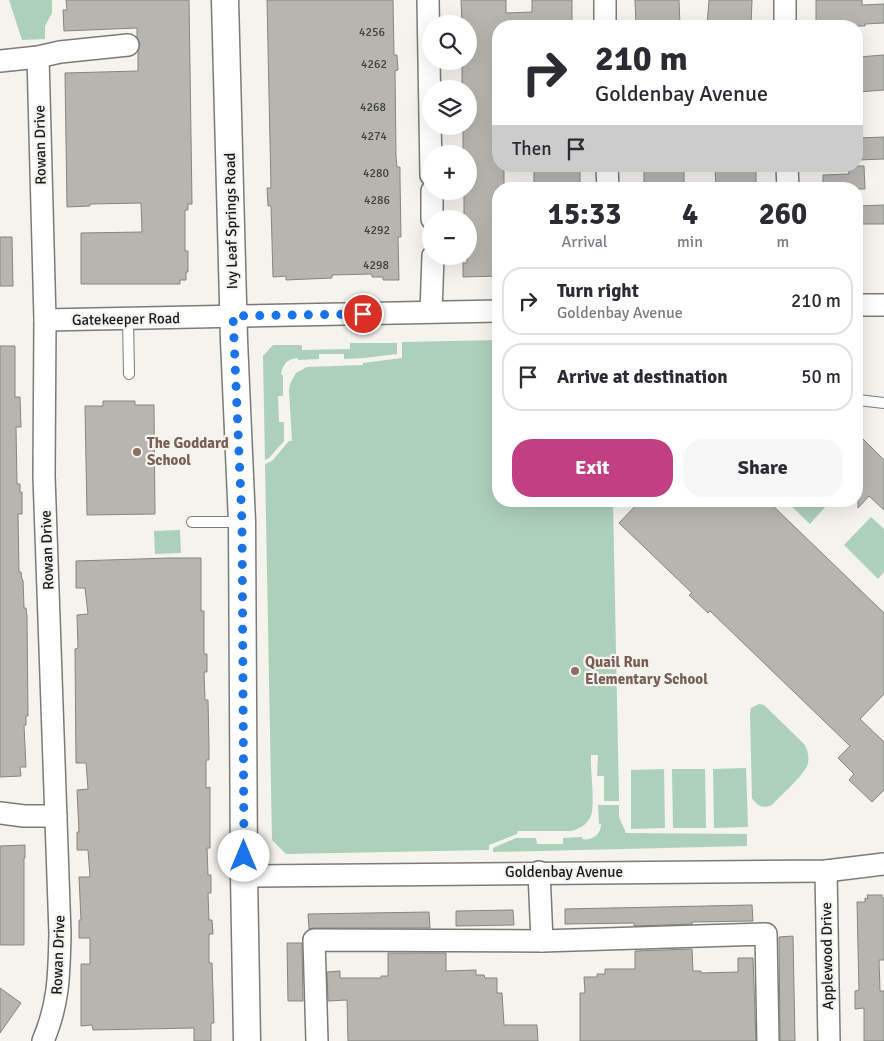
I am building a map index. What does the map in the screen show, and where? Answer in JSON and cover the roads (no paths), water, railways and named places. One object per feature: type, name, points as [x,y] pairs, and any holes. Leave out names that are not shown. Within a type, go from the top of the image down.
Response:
[{"type":"street","name":"Ivy Leaf Springs Road","points":[[225,0],[233,316],[242,522],[247,1041]]},
{"type":"street","points":[[428,0],[430,145]]},
{"type":"street","points":[[605,0],[605,20]]},
{"type":"street","points":[[785,0],[785,20]]},
{"type":"street","points":[[0,61],[128,45]]},
{"type":"street","name":"Rowan Drive","points":[[38,57],[45,320],[44,476],[60,934],[58,991],[50,1024],[43,1041]]},
{"type":"street","points":[[431,312],[433,265]]},
{"type":"street","points":[[863,305],[884,305]]},
{"type":"street","points":[[233,316],[492,311]]},
{"type":"street","name":"Gatekeeper Road","points":[[45,320],[233,316]]},
{"type":"street","points":[[0,813],[24,816],[56,816]]},
{"type":"street","name":"Goldenbay Avenue","points":[[244,876],[826,871],[884,864]]},
{"type":"street","name":"Applewood Drive","points":[[826,871],[829,1041]]},
{"type":"street","points":[[539,872],[542,941]]},
{"type":"street","points":[[317,1041],[314,940],[542,941],[766,934],[768,1041]]},
{"type":"lane","points":[[128,318],[129,374]]},
{"type":"lane","points":[[863,401],[884,403]]},
{"type":"lane","points":[[192,522],[242,522]]},
{"type":"place","name":"The Goddard School","points":[[137,452]]},
{"type":"place","name":"Quail Run Elementary School","points":[[575,671]]}]
